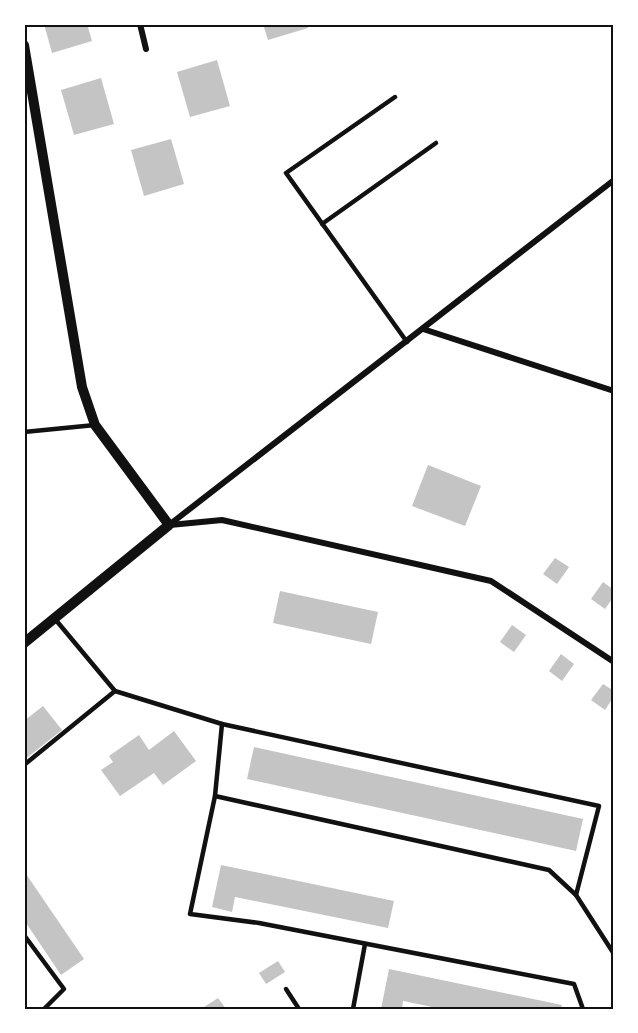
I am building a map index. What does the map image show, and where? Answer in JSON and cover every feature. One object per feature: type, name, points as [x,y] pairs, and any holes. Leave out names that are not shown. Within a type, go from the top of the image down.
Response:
[{"type":"street","points":[[140,24],[146,49]]},
{"type":"street","points":[[24,45],[82,387],[95,425],[169,525]]},
{"type":"street","points":[[24,643],[169,525],[614,180]]},
{"type":"street","points":[[423,329],[614,392]]},
{"type":"street","points":[[169,525],[222,520],[491,581],[614,662]]},
{"type":"lane","points":[[394,97],[285,173],[407,342]]},
{"type":"lane","points":[[322,224],[436,143]]},
{"type":"lane","points":[[24,432],[95,425]]},
{"type":"lane","points":[[54,618],[115,692],[222,724],[599,806],[576,896]]},
{"type":"lane","points":[[24,765],[115,692]]},
{"type":"lane","points":[[222,724],[215,796],[190,914],[259,923],[574,984],[584,1009]]},
{"type":"lane","points":[[215,796],[549,870],[576,896],[614,954]]},
{"type":"lane","points":[[24,935],[64,989],[44,1009]]},
{"type":"lane","points":[[353,1009],[365,944]]},
{"type":"lane","points":[[285,989],[299,1009]]},
{"type":"building","points":[[44,24],[87,24],[92,41],[52,53]]},
{"type":"building","points":[[263,24],[307,24],[308,28],[268,40]]},
{"type":"building","points":[[217,60],[230,106],[190,117],[177,72]]},
{"type":"building","points":[[101,78],[114,124],[74,135],[61,90]]},
{"type":"building","points":[[171,139],[184,184],[144,196],[131,150]]},
{"type":"building","points":[[428,465],[481,486],[465,526],[412,506]]},
{"type":"building","points":[[555,558],[569,567],[557,584],[543,574]]},
{"type":"building","points":[[603,582],[614,590],[614,596],[605,609],[591,599]]},
{"type":"building","points":[[280,591],[378,612],[371,644],[273,623]]},
{"type":"building","points":[[512,625],[526,635],[514,652],[500,642]]},
{"type":"building","points":[[561,654],[574,664],[562,681],[549,671]]},
{"type":"building","points":[[603,684],[614,691],[614,696],[605,710],[591,700]]},
{"type":"building","points":[[43,706],[62,730],[24,760],[24,721]]},
{"type":"building","points":[[174,731],[196,761],[163,785],[154,773],[120,796],[101,770],[113,762],[109,756],[139,735],[149,750]]},
{"type":"building","points":[[254,747],[583,819],[576,851],[247,779]]},
{"type":"building","points":[[221,865],[394,901],[388,928],[235,897],[232,912],[212,907]]},
{"type":"building","points":[[24,871],[84,959],[61,975],[24,920]]},
{"type":"building","points":[[278,961],[285,972],[266,984],[259,973]]},
{"type":"building","points":[[389,969],[562,1005],[561,1009],[442,1009],[403,1001],[402,1009],[381,1009]]},
{"type":"building","points":[[218,998],[226,1009],[201,1009]]}]
